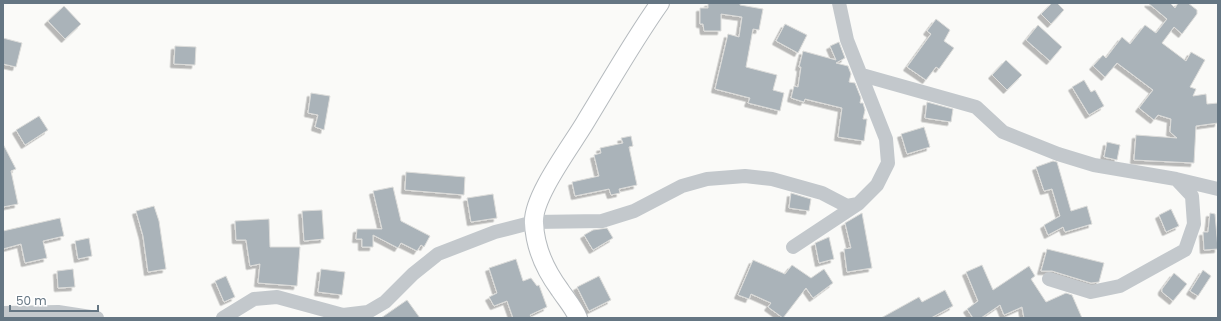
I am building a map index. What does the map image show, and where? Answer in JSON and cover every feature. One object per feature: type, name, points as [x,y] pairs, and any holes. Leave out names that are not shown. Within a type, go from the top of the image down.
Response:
[{"type":"main road","points":[[578,318],[550,277],[542,260],[534,222],[538,203],[552,173],[586,123],[638,34],[660,3]]},
{"type":"street","points":[[792,247],[858,204],[877,185],[888,163],[886,139],[847,40],[839,3]]},
{"type":"street","points":[[862,75],[976,107],[1003,132],[1058,154],[1094,165],[1176,179],[1218,189]]},
{"type":"street","points":[[222,318],[254,299],[277,297],[343,315],[367,315],[385,302],[413,274],[438,254],[495,232],[534,222],[602,221],[634,211],[682,186],[707,179],[745,176],[772,179],[822,193],[847,206],[858,204]]},
{"type":"street","points":[[1049,279],[1091,292],[1120,286],[1185,250],[1194,224],[1192,196],[1176,179]]},
{"type":"street","points":[[3,314],[58,312],[97,318]]},
{"type":"building","points":[[708,3],[740,3],[740,5],[763,9],[759,30],[753,29],[746,67],[777,75],[773,90],[784,93],[780,111],[748,103],[750,98],[715,89],[728,34],[739,37],[742,17],[721,14],[721,31],[704,31],[703,24],[700,24],[700,8],[708,8]]},
{"type":"building","points":[[1052,3],[1057,3],[1064,10],[1051,24],[1041,14]]},
{"type":"building","points":[[1148,3],[1170,3],[1175,8],[1178,3],[1188,3],[1197,10],[1197,14],[1182,34],[1174,27],[1162,43],[1186,61],[1191,52],[1205,60],[1190,87],[1196,89],[1193,96],[1206,94],[1207,104],[1218,103],[1218,123],[1196,126],[1194,163],[1134,160],[1136,135],[1177,138],[1170,132],[1171,119],[1158,115],[1154,120],[1139,108],[1153,90],[1117,63],[1105,77],[1093,66],[1103,55],[1106,58],[1122,37],[1130,44],[1145,25],[1156,33],[1167,19]]},
{"type":"building","points":[[64,6],[81,24],[65,39],[48,21]]},
{"type":"building","points":[[936,19],[950,30],[944,41],[954,48],[939,69],[936,67],[926,80],[907,67],[931,34],[927,31]]},
{"type":"building","points":[[785,24],[807,35],[798,53],[776,41]]},
{"type":"building","points":[[1038,25],[1062,47],[1050,61],[1026,40]]},
{"type":"building","points":[[3,38],[22,43],[16,67],[3,64]]},
{"type":"building","points":[[839,42],[845,58],[836,63],[848,66],[851,74],[849,82],[855,83],[861,98],[860,103],[863,103],[865,110],[863,119],[867,119],[864,141],[838,137],[842,108],[805,99],[804,102],[791,98],[794,86],[798,87],[801,67],[799,67],[803,51],[836,60],[830,46]]},
{"type":"building","points":[[175,46],[196,47],[195,65],[174,64]]},
{"type":"building","points":[[1006,60],[1022,75],[1007,90],[992,75]]},
{"type":"building","points":[[1084,80],[1091,92],[1095,90],[1104,106],[1089,115],[1072,87]]},
{"type":"building","points":[[311,93],[330,96],[324,130],[315,127],[318,115],[308,113]]},
{"type":"building","points":[[927,102],[953,109],[951,122],[925,118]]},
{"type":"building","points":[[39,116],[48,130],[25,145],[16,130]]},
{"type":"building","points":[[924,127],[930,147],[907,154],[901,134]]},
{"type":"building","points":[[631,136],[633,146],[629,147],[637,185],[619,189],[620,193],[611,195],[609,189],[575,196],[572,182],[599,176],[594,155],[601,153],[600,148],[623,143],[621,138]]},
{"type":"building","points":[[1107,142],[1120,145],[1117,160],[1104,157]]},
{"type":"building","points":[[3,144],[16,169],[11,171],[18,204],[3,207]]},
{"type":"building","points":[[1053,161],[1057,162],[1071,211],[1087,206],[1092,224],[1065,232],[1063,227],[1048,235],[1044,225],[1060,216],[1052,189],[1044,191],[1036,167]]},
{"type":"building","points":[[406,172],[465,177],[464,195],[405,190]]},
{"type":"building","points":[[393,187],[401,221],[430,236],[424,247],[421,245],[417,251],[401,243],[398,248],[373,235],[373,247],[362,247],[362,239],[356,239],[357,229],[382,229],[373,191]]},
{"type":"building","points":[[791,193],[811,199],[809,211],[789,208]]},
{"type":"building","points":[[493,194],[497,218],[471,222],[467,198]]},
{"type":"building","points":[[154,206],[159,221],[166,269],[148,272],[143,236],[136,211]]},
{"type":"building","points":[[1171,209],[1179,226],[1166,232],[1159,215]]},
{"type":"building","points":[[322,210],[324,239],[304,241],[302,211]]},
{"type":"building","points":[[862,213],[872,268],[847,272],[844,249],[851,248],[845,223]]},
{"type":"building","points":[[1210,213],[1215,214],[1218,249],[1204,250],[1203,232],[1208,232]]},
{"type":"building","points":[[60,218],[64,236],[43,241],[47,258],[25,263],[21,244],[3,249],[3,231]]},
{"type":"building","points":[[269,219],[270,247],[300,247],[297,286],[258,283],[260,264],[250,266],[246,240],[236,240],[235,221]]},
{"type":"building","points":[[607,228],[613,238],[593,250],[584,235],[593,230]]},
{"type":"building","points":[[829,237],[834,259],[819,263],[815,243]]},
{"type":"building","points":[[89,238],[92,256],[78,259],[75,241]]},
{"type":"building","points":[[1047,249],[1104,263],[1099,282],[1091,283],[1052,271],[1041,271]]},
{"type":"building","points":[[516,259],[523,281],[531,278],[537,286],[539,285],[547,307],[530,315],[532,318],[513,318],[507,301],[494,306],[489,297],[497,293],[489,268]]},
{"type":"building","points":[[753,260],[785,274],[792,265],[811,278],[824,269],[833,283],[813,298],[806,288],[783,318],[768,307],[771,303],[751,294],[749,299],[738,295]]},
{"type":"building","points":[[982,265],[993,290],[1029,266],[1035,276],[1031,279],[1046,302],[1066,293],[1072,295],[1082,318],[1024,318],[1022,307],[1004,315],[1000,305],[981,318],[973,318],[967,309],[978,301],[966,272]]},
{"type":"building","points":[[73,269],[75,287],[58,288],[57,271]]},
{"type":"building","points":[[321,269],[345,272],[342,295],[318,292]]},
{"type":"building","points":[[1203,270],[1211,276],[1198,296],[1190,291]]},
{"type":"building","points":[[1174,273],[1187,284],[1173,301],[1162,292],[1162,289]]},
{"type":"building","points":[[226,276],[235,297],[224,302],[215,281]]},
{"type":"building","points":[[599,276],[611,300],[589,311],[577,287]]},
{"type":"building","points":[[945,290],[953,306],[931,318],[881,318],[919,297],[922,302]]},
{"type":"building","points":[[407,300],[420,318],[381,318]]}]
